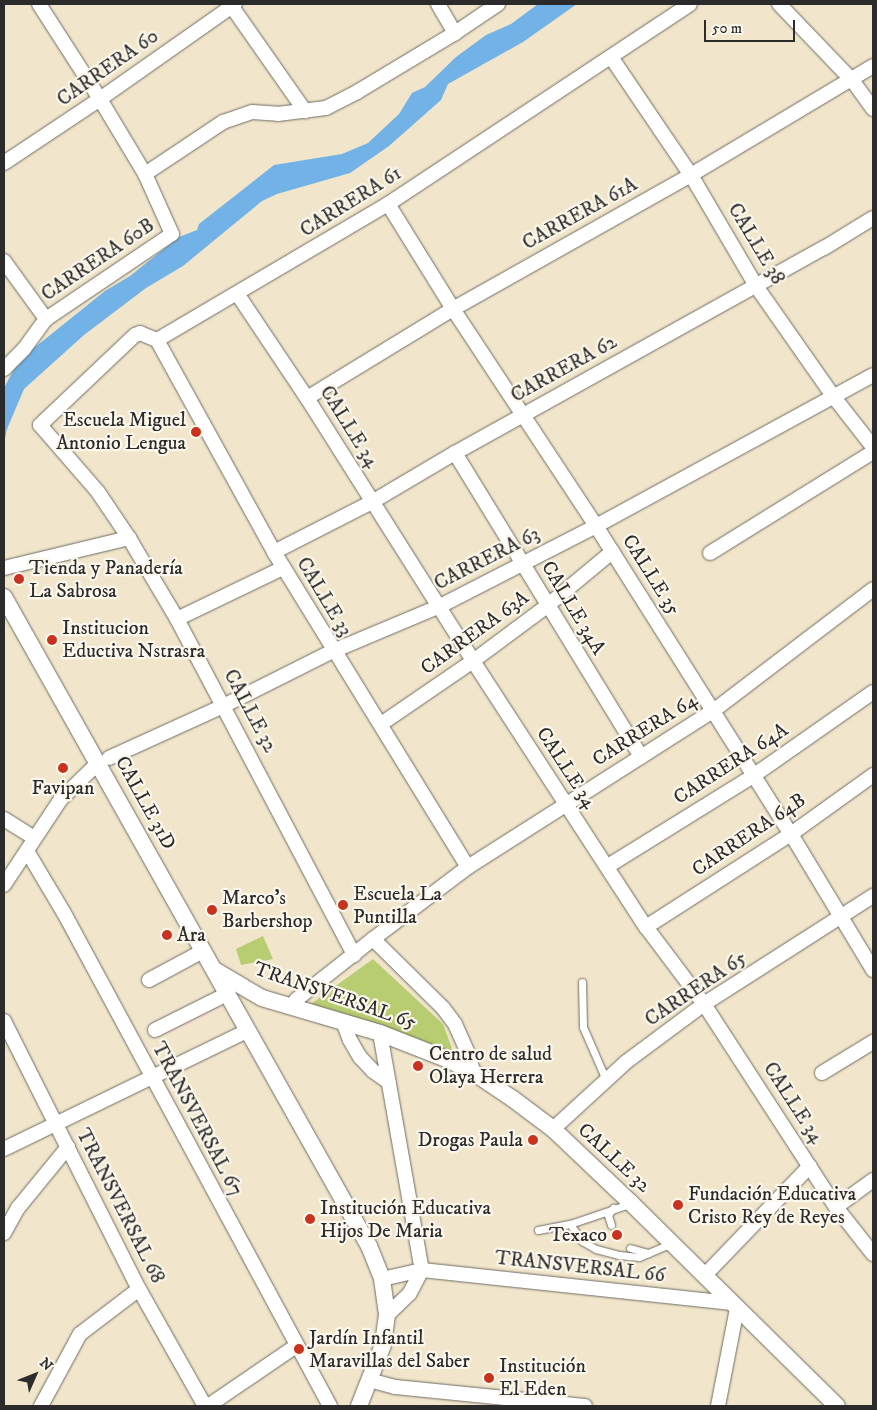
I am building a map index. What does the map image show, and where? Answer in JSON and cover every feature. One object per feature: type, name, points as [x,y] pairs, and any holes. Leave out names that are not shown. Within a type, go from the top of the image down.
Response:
[{"type":"street","points":[[39,4],[145,174],[223,122],[252,112],[278,114],[326,108],[357,92],[455,33],[498,4]]},
{"type":"street","points":[[438,4],[455,33]]},
{"type":"street","name":"CARRERA 61","points":[[157,340],[238,295],[388,204],[690,4]]},
{"type":"street","points":[[779,4],[852,80],[873,109]]},
{"type":"street","points":[[232,5],[305,111]]},
{"type":"street","name":"CARRERA 60","points":[[4,163],[100,99],[232,5]]},
{"type":"street","name":"CALLE 38","points":[[611,57],[691,175],[756,286],[833,396],[873,447]]},
{"type":"street","name":"CARRERA 61A","points":[[307,398],[453,309],[691,175],[873,66]]},
{"type":"street","name":"CARRERA 60B","points":[[4,368],[24,349],[46,319],[172,234],[145,174]]},
{"type":"street","name":"CALLE 35","points":[[388,204],[453,309],[596,526],[754,776],[873,970]]},
{"type":"street","name":"CARRERA 62","points":[[274,552],[372,502],[522,415],[756,286],[873,218]]},
{"type":"street","points":[[4,260],[46,319]]},
{"type":"street","name":"CALLE 34","points":[[238,295],[307,398],[473,661],[646,927],[704,1004],[836,1207],[873,1254]]},
{"type":"street","name":"CALLE 32","points":[[157,340],[140,333],[135,335],[40,425],[98,492],[130,538],[177,619],[354,955]]},
{"type":"street","name":"CALLE 33","points":[[157,340],[283,568],[332,651],[381,724],[468,867]]},
{"type":"street","name":"CARRERA 63","points":[[4,885],[61,799],[104,761],[223,706],[332,651],[440,606],[596,526],[873,375]]},
{"type":"street","points":[[710,553],[873,452]]},
{"type":"street","name":"CALLE 34A","points":[[455,453],[523,563],[547,606],[642,757]]},
{"type":"street","points":[[4,568],[130,538]]},
{"type":"street","name":"CARRERA 63A","points":[[381,724],[473,661],[547,606],[612,552]]},
{"type":"street","points":[[177,619],[283,568]]},
{"type":"street","name":"CARRERA 64","points":[[291,1007],[297,999],[468,867],[565,803],[642,757],[713,711],[873,589]]},
{"type":"street","name":"CALLE 31D","points":[[4,597],[104,761],[212,968],[369,1246],[382,1279],[386,1309],[383,1345],[359,1406]]},
{"type":"street","name":"CARRERA 64A","points":[[608,866],[754,776],[873,692]]},
{"type":"street","name":"CARRERA 64B","points":[[646,927],[790,834],[873,775]]},
{"type":"street","points":[[4,819],[34,838]]},
{"type":"street","name":"TRANSVERSAL 67","points":[[27,851],[64,913],[330,1406]]},
{"type":"street","name":"CARRERA 65","points":[[552,1130],[626,1062],[704,1004],[842,918],[873,896]]},
{"type":"street","points":[[373,939],[443,1008],[454,1024],[468,1052],[474,1072]]},
{"type":"street","points":[[149,980],[203,951]]},
{"type":"street","name":"TRANSVERSAL 65","points":[[212,968],[251,993],[291,1007],[380,1033],[449,1060],[474,1072]]},
{"type":"street","points":[[155,1030],[227,994]]},
{"type":"street","name":"TRANSVERSAL 68","points":[[4,1021],[139,1289],[207,1406]]},
{"type":"street","points":[[343,1022],[350,1040],[360,1057],[373,1071],[389,1082]]},
{"type":"street","points":[[4,1149],[56,1122],[247,1031]]},
{"type":"street","points":[[380,1033],[422,1270],[409,1294],[386,1309]]},
{"type":"street","points":[[822,1074],[873,1042]]},
{"type":"street","name":"CALLE 32","points":[[474,1072],[552,1130],[672,1242],[837,1406]]},
{"type":"street","points":[[4,1233],[18,1208],[68,1147]]},
{"type":"street","points":[[705,1275],[810,1166]]},
{"type":"street","points":[[836,1207],[873,1180]]},
{"type":"street","name":"TRANSVERSAL 66","points":[[382,1279],[422,1270],[735,1306]]},
{"type":"street","points":[[41,1406],[80,1334],[139,1289]]},
{"type":"street","points":[[718,1406],[735,1306]]},
{"type":"street","points":[[207,1406],[296,1346]]},
{"type":"street","points":[[369,1380],[395,1387],[585,1406]]},
{"type":"lane","points":[[582,982],[583,1027],[606,1080]]},
{"type":"lane","points":[[538,1230],[570,1224],[631,1203]]},
{"type":"lane","points":[[612,1225],[608,1215],[613,1208]]},
{"type":"lane","points":[[570,1224],[582,1241],[596,1249],[619,1255],[639,1257],[672,1242]]},
{"type":"lane","points":[[630,1248],[648,1253]]},
{"type":"green space","points":[[263,936],[273,959],[241,965],[236,949]]},
{"type":"green space","points":[[373,959],[443,1024],[454,1054],[308,1006]]},
{"type":"water","points":[[538,4],[577,4],[523,42],[448,84],[441,100],[389,146],[350,173],[277,194],[262,201],[183,266],[146,288],[84,335],[24,389],[7,429],[4,444],[4,388],[19,360],[105,291],[130,276],[179,237],[197,230],[199,224],[274,165],[342,154],[368,143],[399,114],[412,93],[425,87],[456,57],[486,35],[511,24]]},
{"type":"place","name":"Escuela Miguel Antonio Lengua","points":[[196,432]]},
{"type":"place","name":"Tienda y Panadería La Sabrosa","points":[[19,579]]},
{"type":"place","name":"Institucion Eductiva Nstrasra","points":[[52,640]]},
{"type":"place","name":"Favipan","points":[[63,768]]},
{"type":"place","name":"Escuela La Puntilla","points":[[343,905]]},
{"type":"place","name":"Marco's Barbershop","points":[[212,910]]},
{"type":"place","name":"Ara","points":[[167,935]]},
{"type":"place","name":"Centro de salud Olaya Herrera","points":[[418,1066]]},
{"type":"place","name":"Drogas Paula","points":[[533,1140]]},
{"type":"place","name":"Fundación Educativa Cristo Rey de Reyes","points":[[678,1205]]},
{"type":"place","name":"Institución Educativa Hijos De Maria","points":[[310,1219]]},
{"type":"place","name":"Texaco","points":[[617,1235]]},
{"type":"place","name":"Jardín Infantil Maravillas del Saber","points":[[299,1349]]},
{"type":"place","name":"Institución El Eden","points":[[489,1378]]}]
